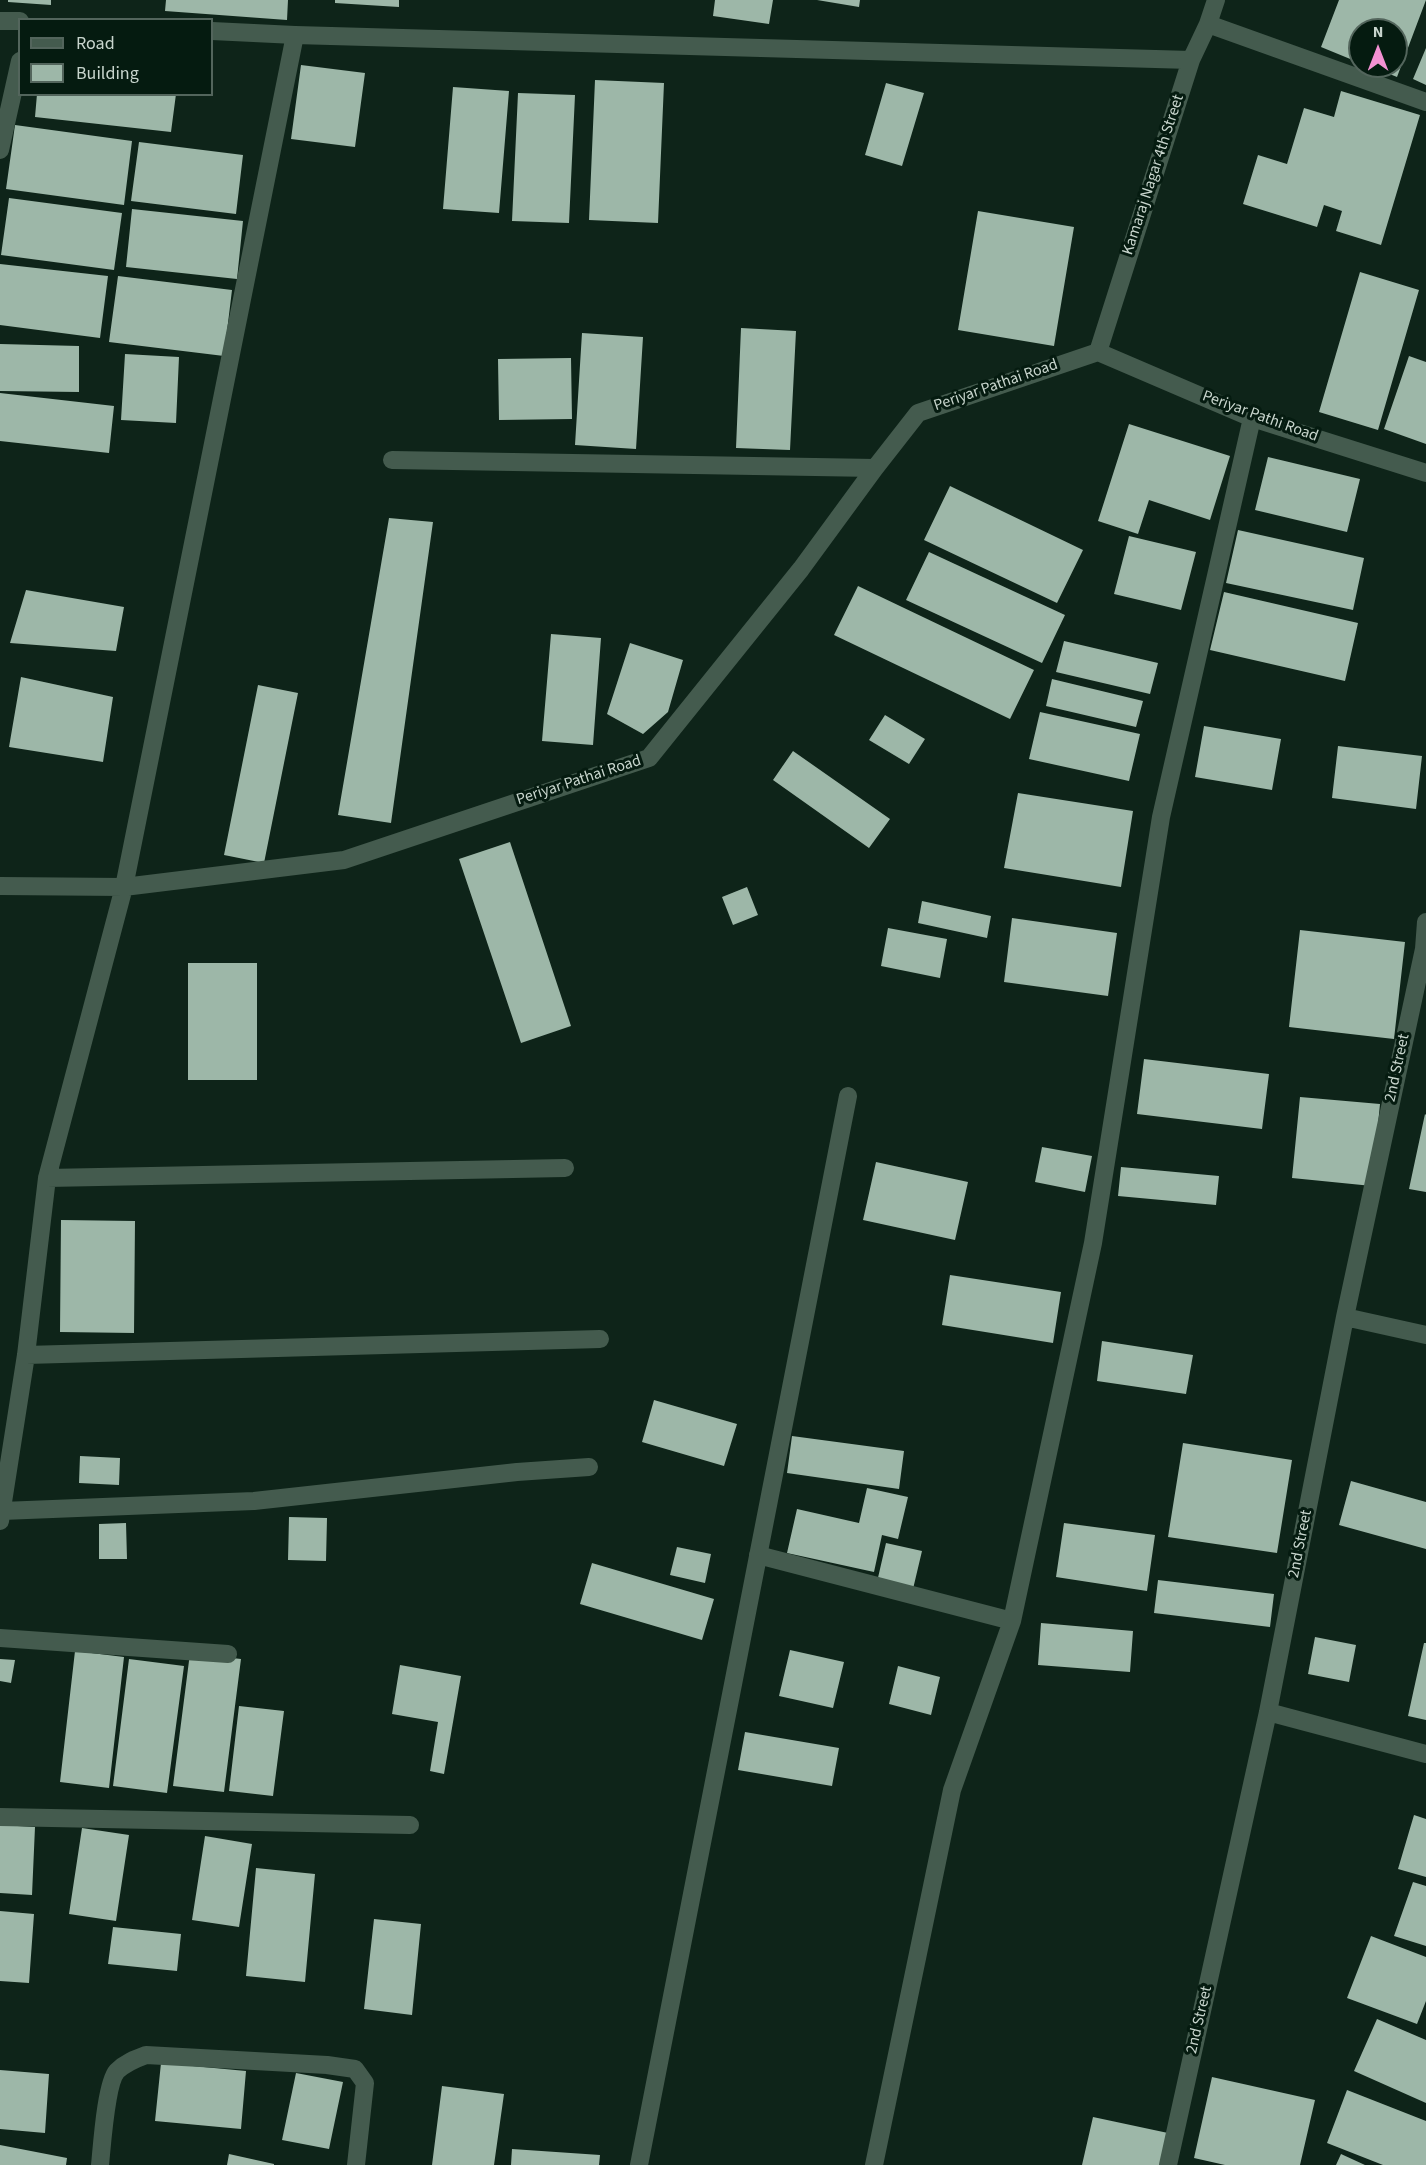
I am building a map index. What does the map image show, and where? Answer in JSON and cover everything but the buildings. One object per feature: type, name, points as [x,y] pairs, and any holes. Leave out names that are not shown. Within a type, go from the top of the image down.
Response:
[{"type":"street","name":"Kamaraj Nagar 4th Street","points":[[1098,352],[1191,60],[1208,24],[1216,0]]},
{"type":"street","points":[[0,21],[18,21]]},
{"type":"street","points":[[1208,24],[1426,102]]},
{"type":"street","points":[[213,31],[1191,60]]},
{"type":"street","points":[[295,35],[124,887],[47,1178],[26,1355],[1,1516],[254,1501],[517,1472],[589,1467]]},
{"type":"street","points":[[0,150],[18,70]]},
{"type":"street","name":"Periyar Pathai Road","points":[[0,885],[124,887],[344,860],[649,758],[801,569],[874,468],[918,413],[1098,352]]},
{"type":"street","name":"Periyar Pathi Road","points":[[1098,352],[1252,418],[1426,473]]},
{"type":"street","points":[[874,2165],[952,1790],[1012,1621],[1093,1243],[1161,817],[1252,418]]},
{"type":"street","points":[[392,460],[874,468]]},
{"type":"street","name":"2nd Street","points":[[1168,2165],[1268,1712],[1345,1317],[1424,949],[1426,922]]},
{"type":"street","points":[[639,2165],[848,1096]]},
{"type":"street","points":[[47,1178],[565,1168]]},
{"type":"street","points":[[1345,1317],[1426,1335]]},
{"type":"street","points":[[26,1355],[600,1340]]},
{"type":"street","points":[[758,1555],[1012,1621]]},
{"type":"street","points":[[0,1638],[228,1654]]},
{"type":"street","points":[[1268,1712],[1426,1754]]},
{"type":"street","points":[[0,1817],[410,1825]]},
{"type":"street","points":[[100,2165],[110,2087],[114,2073],[124,2064],[146,2055],[327,2065],[356,2069],[365,2083],[356,2165]]}]
